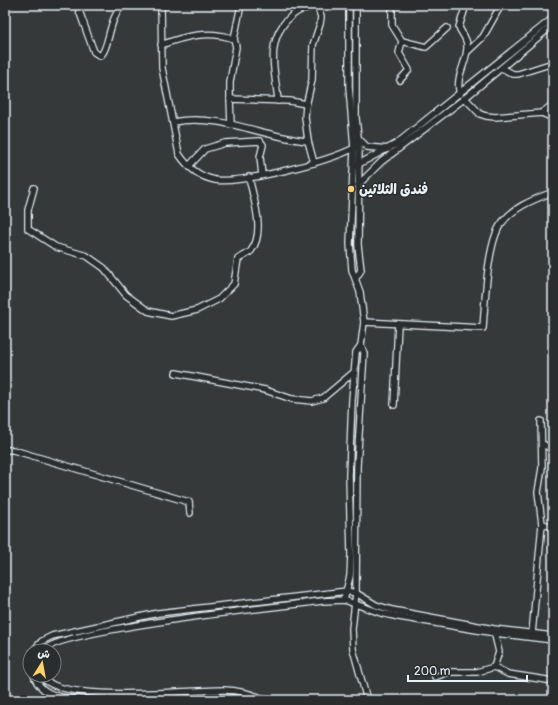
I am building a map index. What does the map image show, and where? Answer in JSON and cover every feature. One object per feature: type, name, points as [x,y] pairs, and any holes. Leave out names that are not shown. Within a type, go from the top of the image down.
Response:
[{"type":"street","points":[[77,5],[94,52],[100,56],[104,51],[111,24],[121,7],[124,5]]},
{"type":"street","points":[[160,5],[162,68],[179,154],[189,166],[204,177],[216,180],[262,175],[314,163],[357,147]]},
{"type":"street","points":[[231,125],[230,82],[236,47],[234,39],[241,5]]},
{"type":"street","points":[[278,101],[272,49],[274,39],[288,17],[297,10],[317,5],[321,17],[313,44],[312,80],[306,104],[308,141],[314,163]]},
{"type":"street","points":[[349,5],[349,87],[357,147]]},
{"type":"street","points":[[356,5],[356,118],[358,138],[350,244],[352,270],[356,278],[362,304],[364,322],[361,345],[364,353],[357,466],[356,592],[352,629],[353,650],[368,700]]},
{"type":"street","points":[[392,5],[392,25],[402,41],[426,47],[446,28]]},
{"type":"street","points":[[460,94],[459,79],[467,52],[466,40],[459,27],[466,5]]},
{"type":"street","points":[[467,52],[483,37],[502,5]]},
{"type":"street","points":[[356,166],[389,149],[460,94],[553,18]]},
{"type":"street","points":[[353,189],[381,162],[465,98],[553,25]]},
{"type":"street","points":[[161,45],[194,35],[210,34],[234,39]]},
{"type":"street","points":[[400,80],[409,70],[399,53],[402,41]]},
{"type":"street","points":[[502,68],[513,74],[518,74],[553,63]]},
{"type":"street","points":[[465,98],[480,114],[486,116],[495,117],[542,113],[553,118]]},
{"type":"street","points":[[230,99],[306,104]]},
{"type":"street","points":[[542,113],[553,104]]},
{"type":"street","points":[[173,122],[196,120],[231,125],[308,141]]},
{"type":"street","points":[[358,138],[367,147],[373,149],[389,149]]},
{"type":"street","points":[[189,166],[205,149],[225,143],[260,141],[263,145],[260,157],[262,175]]},
{"type":"street","points":[[356,166],[359,184],[358,245],[361,270],[356,278]]},
{"type":"street","points":[[34,188],[28,210],[28,229],[56,247],[87,256],[104,268],[126,295],[148,310],[171,316],[197,310],[220,299],[234,284],[238,259],[251,252],[258,238],[258,225],[249,177]]},
{"type":"street","points":[[364,322],[483,328],[494,243],[501,224],[528,202],[553,192]]},
{"type":"street","points":[[394,405],[398,324]]},
{"type":"street","points":[[344,600],[347,591],[351,555],[350,475],[354,372],[356,352],[361,345]]},
{"type":"street","points":[[176,373],[265,390],[292,399],[312,401],[323,398],[354,372]]},
{"type":"street","points":[[532,634],[542,524],[538,492],[542,468],[541,421]]},
{"type":"street","points":[[542,444],[553,449]]},
{"type":"street","points":[[5,450],[13,450],[189,502],[190,513]]},
{"type":"street","points":[[542,524],[553,527]]},
{"type":"street","points":[[40,643],[52,636],[158,613],[347,591],[356,592],[376,605],[392,610],[494,631],[553,636]]},
{"type":"street","points":[[57,643],[174,618],[322,601],[344,600],[381,613],[553,640]]},
{"type":"street","points":[[494,631],[499,652],[494,667]]},
{"type":"street","points":[[435,677],[448,672],[477,672],[494,667],[508,674],[553,681]]},
{"type":"street","points":[[545,680],[553,684]]},
{"type":"street","points":[[38,683],[39,686],[48,693],[65,697],[95,700]]},
{"type":"street","points":[[47,683],[62,691],[76,693],[119,696],[161,696],[225,690],[244,692],[268,700]]},
{"type":"street","points":[[189,700],[225,697],[249,700]]},
{"type":"place","name":"فندق الثلاثين","points":[[351,189]]}]
